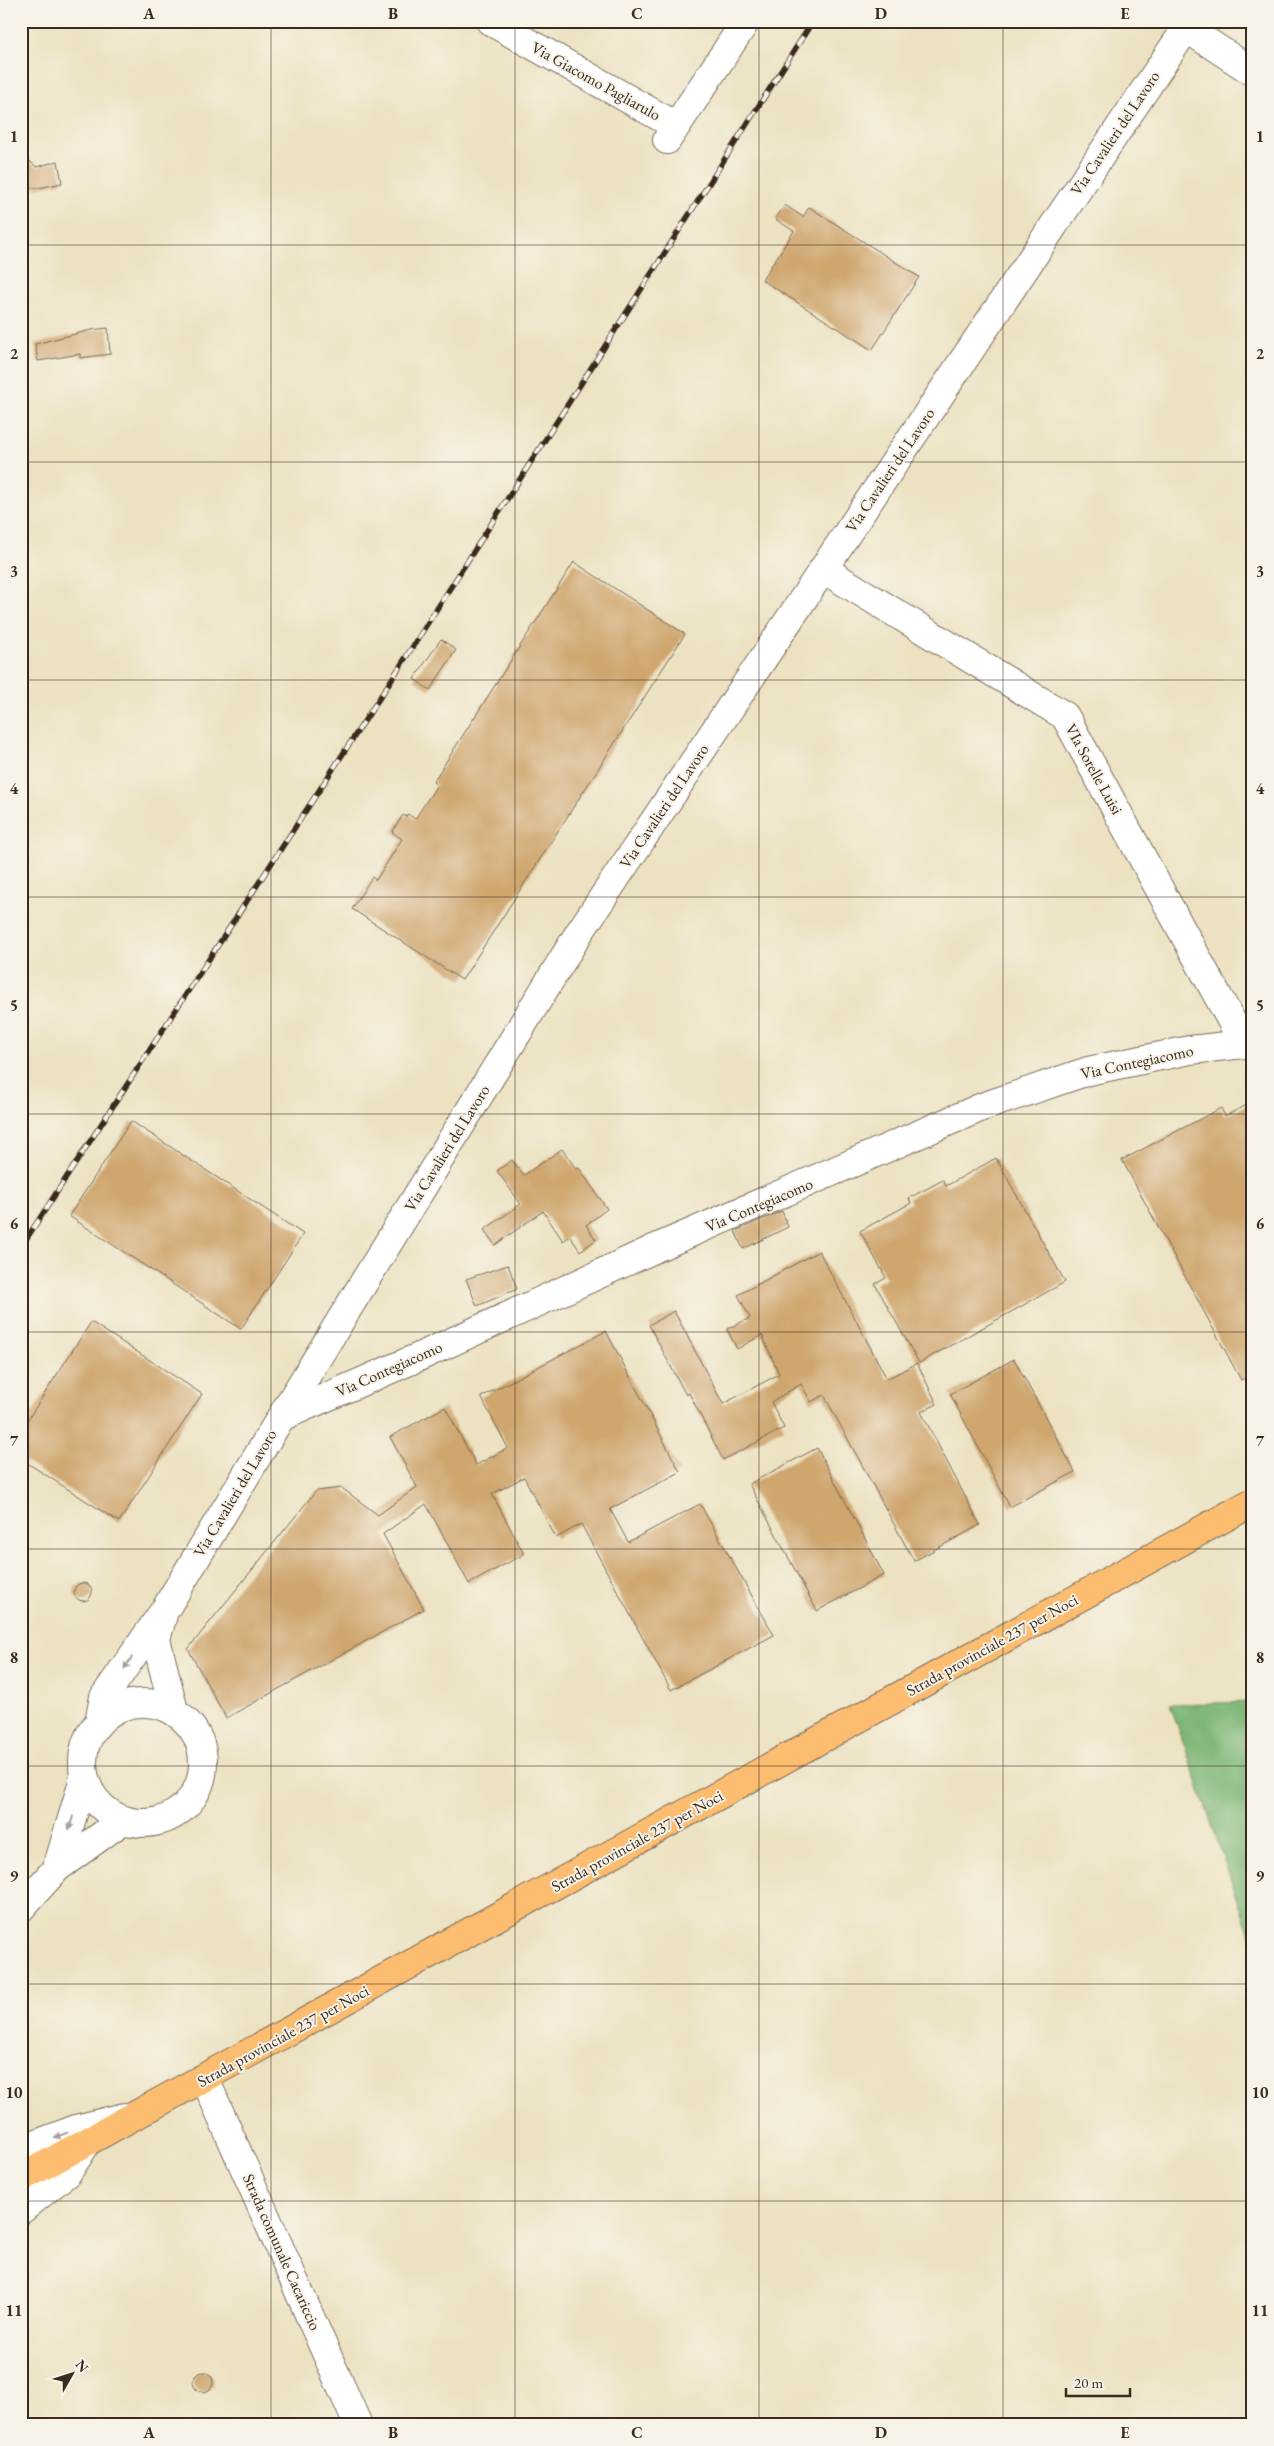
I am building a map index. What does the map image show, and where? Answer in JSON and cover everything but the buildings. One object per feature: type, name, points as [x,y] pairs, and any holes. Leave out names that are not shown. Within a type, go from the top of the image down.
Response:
[{"type":"main road","name":"Strada provinciale 237 per Noci","points":[[21,2178],[206,2079],[1253,1502]]},
{"type":"street","name":"Via Giacomo Pagliarulo","points":[[490,21],[672,133],[746,21]]},
{"type":"street","points":[[1188,25],[1253,72]]},
{"type":"street","name":"Via Cavalieri del Lavoro","points":[[99,1722],[104,1697],[166,1608],[281,1417],[579,933],[1188,25]]},
{"type":"street","name":"VIa Sorelle Luisi","points":[[823,569],[1065,716],[1249,1043]]},
{"type":"street","name":"Via Contegiacomo","points":[[281,1417],[422,1356],[656,1248],[982,1108],[1088,1071],[1190,1050],[1249,1043]]},
{"type":"street","name":"Via Cavalieri del Lavoro","points":[[166,1608],[156,1640],[174,1711]]},
{"type":"street","name":"Via Cavalieri del Lavoro","points":[[134,1703],[154,1704],[174,1711],[189,1723],[199,1740],[204,1760],[202,1779],[194,1797],[180,1812],[163,1821],[143,1824],[124,1820],[106,1811],[92,1796],[84,1778],[83,1758],[88,1738],[99,1722],[115,1710],[134,1703]]},
{"type":"street","points":[[57,1868],[84,1778]]},
{"type":"street","points":[[21,1908],[57,1868],[124,1820]]},
{"type":"street","name":"Strada comunale Cacariccio","points":[[206,2079],[358,2425]]},
{"type":"street","points":[[21,2150],[76,2129],[142,2113]]},
{"type":"street","points":[[21,2210],[68,2172],[86,2144]]},
{"type":"green space","points":[[1253,1702],[1253,1944],[1170,1704]]},
{"type":"railway","points":[[21,1247],[399,668],[813,21]]}]
